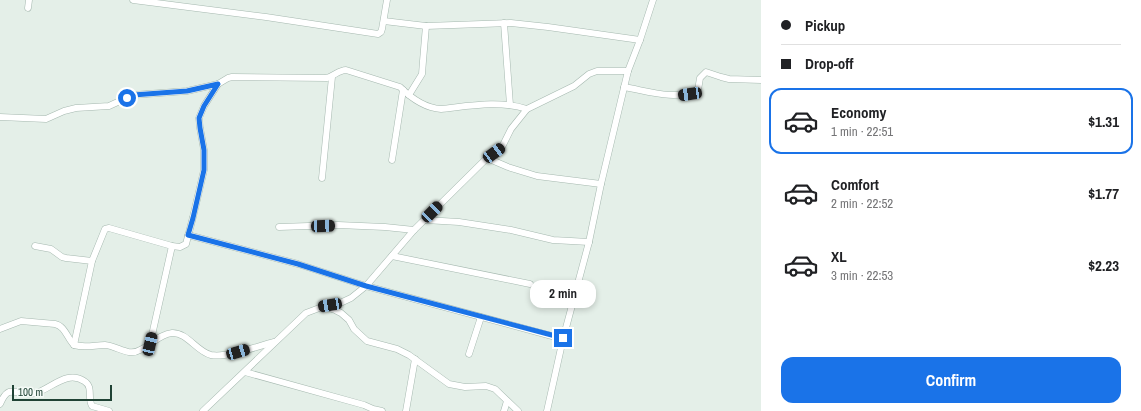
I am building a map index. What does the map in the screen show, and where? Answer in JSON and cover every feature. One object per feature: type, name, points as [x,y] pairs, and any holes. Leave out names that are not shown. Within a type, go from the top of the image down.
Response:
[{"type":"street","points":[[28,8],[29,0]]},
{"type":"street","points":[[133,0],[266,16],[378,34],[381,32],[384,21],[386,0]]},
{"type":"street","points":[[547,411],[563,338],[589,242],[628,71],[653,0]]},
{"type":"street","points":[[384,21],[426,26],[511,23],[640,40]]},
{"type":"street","points":[[504,23],[510,105]]},
{"type":"street","points":[[409,95],[422,74],[426,26]]},
{"type":"street","points":[[0,117],[46,119],[64,111],[76,108],[109,106],[133,95],[187,91],[218,84],[228,78],[328,78],[342,70],[400,87],[426,106],[433,108],[441,109],[490,103],[521,106],[527,109]]},
{"type":"street","points":[[203,411],[246,372],[306,313],[322,307],[338,304],[352,298],[366,286],[414,230],[487,158],[502,147],[511,129],[527,109],[574,86],[589,74],[596,71],[628,71]]},
{"type":"street","points":[[624,87],[666,95],[690,94],[698,90],[700,78],[706,72],[729,79],[761,80]]},
{"type":"street","points":[[322,178],[332,77]]},
{"type":"street","points":[[74,345],[92,261],[106,228],[172,246],[180,247],[186,244],[204,170],[204,150],[199,118],[204,106],[218,84]]},
{"type":"street","points":[[392,160],[403,90]]},
{"type":"street","points":[[487,158],[508,167],[537,176],[601,184]]},
{"type":"street","points":[[425,220],[467,223],[511,230],[553,240],[589,242]]},
{"type":"street","points":[[279,227],[338,225],[414,230]]},
{"type":"street","points":[[188,235],[298,264],[366,286],[563,338]]},
{"type":"street","points":[[35,246],[52,249],[62,257],[92,261]]},
{"type":"street","points":[[150,344],[172,246]]},
{"type":"street","points":[[392,256],[530,284]]},
{"type":"street","points":[[322,307],[335,310],[342,314],[349,320],[354,329],[367,341],[397,349],[409,355],[449,384],[465,387],[490,387],[495,389],[518,411]]},
{"type":"street","points":[[469,354],[481,317]]},
{"type":"street","points":[[0,329],[21,321],[59,324],[74,345],[88,347],[105,345],[116,347],[132,353],[140,351],[164,335],[172,333],[178,333],[202,351],[210,355],[219,356],[276,341]]},
{"type":"street","points":[[406,411],[415,359]]},
{"type":"street","points":[[246,372],[364,404],[373,409],[382,411]]},
{"type":"street","points":[[0,404],[3,397],[8,393],[37,393],[64,379],[78,378],[87,383],[90,387],[90,403],[92,406],[109,411]]},
{"type":"street","points":[[504,411],[507,401]]},
{"type":"route","points":[[127,98],[133,95],[187,91],[218,84],[204,106],[199,118],[204,150],[204,170],[188,235],[298,264],[366,286],[563,338]]}]
